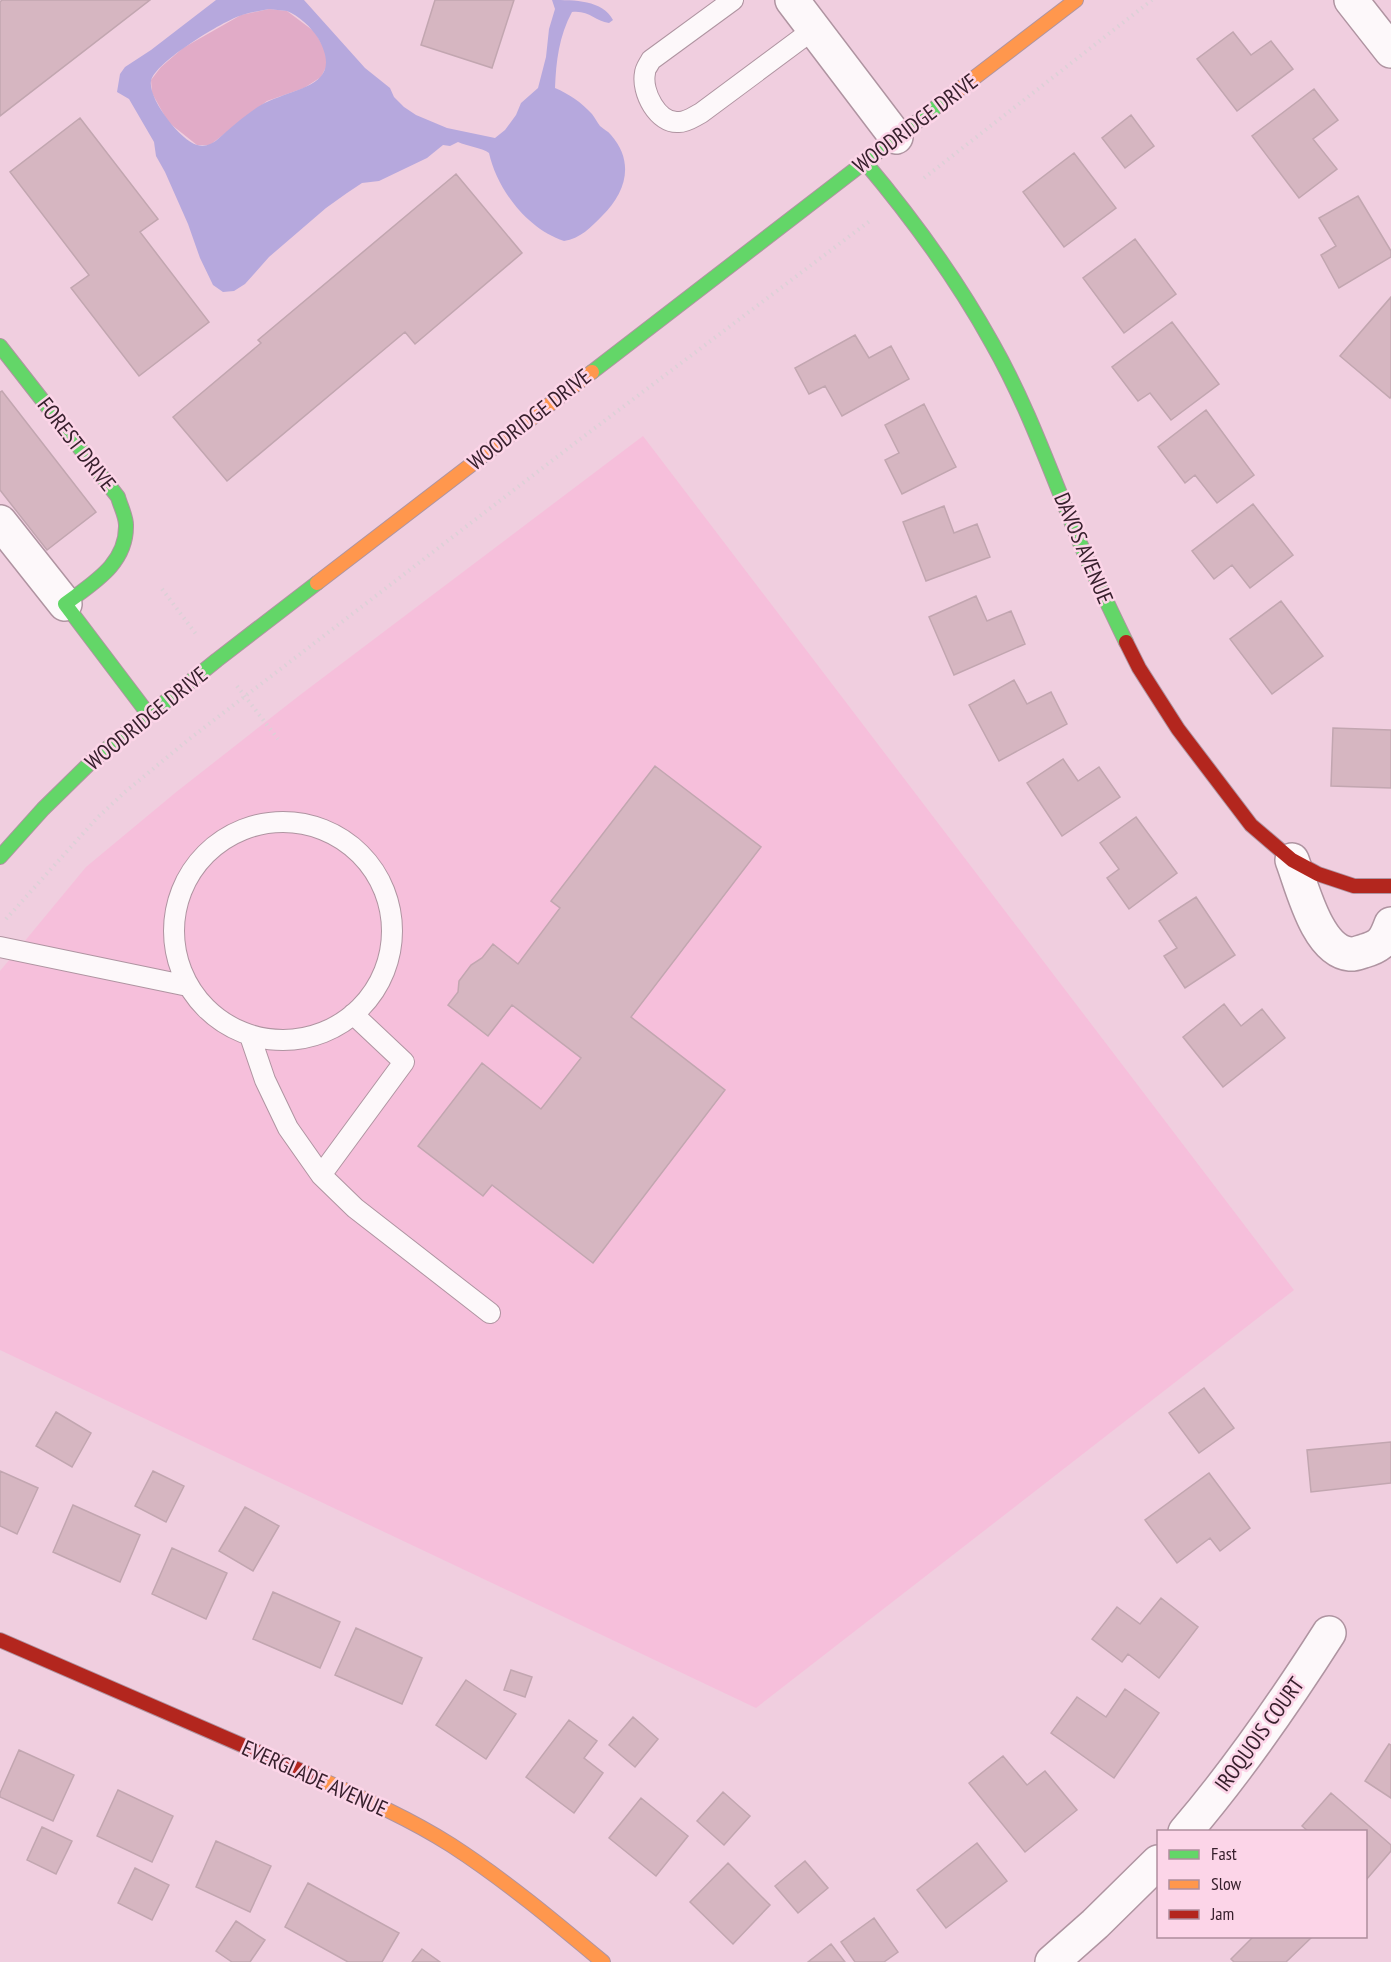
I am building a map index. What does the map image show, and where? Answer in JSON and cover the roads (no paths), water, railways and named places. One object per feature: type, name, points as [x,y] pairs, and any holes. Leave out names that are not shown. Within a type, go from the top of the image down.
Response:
[{"type":"street","points":[[792,0],[896,137]]},
{"type":"street","name":"WOODRIDGE DRIVE","points":[[0,857],[43,809],[93,760],[217,660],[1076,0]]},
{"type":"street","points":[[1351,0],[1391,51]]},
{"type":"street","name":"DAVOS AVENUE","points":[[864,161],[897,200],[952,276],[993,344],[1030,419],[1081,545],[1139,668],[1178,729],[1251,825],[1292,860],[1318,874],[1354,886],[1391,886]]},
{"type":"street","name":"FOREST DRIVE","points":[[0,346],[118,497],[126,524],[121,555],[99,579],[65,604]]},
{"type":"street","points":[[0,522],[149,715]]},
{"type":"street","points":[[1292,860],[1318,928],[1334,948],[1351,954],[1368,950],[1384,941],[1391,924]]},
{"type":"street","name":"IROQUOIS COURT","points":[[1187,1830],[1243,1761],[1329,1633]]},
{"type":"street","name":"EVERGLADE AVENUE","points":[[0,1640],[375,1803],[449,1844],[520,1893],[603,1962]]},
{"type":"street","points":[[1052,1962],[1095,1924],[1157,1863]]},
{"type":"lane","points":[[733,0],[651,60],[645,73],[646,90],[656,109],[665,119],[676,123],[688,121],[814,29]]},
{"type":"lane","points":[[296,822],[335,834],[366,860],[387,894],[393,935],[384,974],[362,1008],[329,1031],[291,1041],[250,1036],[215,1017],[188,986],[175,948],[176,907],[192,870],[220,841],[256,825],[296,822]]},
{"type":"lane","points":[[0,947],[188,986]]},
{"type":"lane","points":[[321,1175],[404,1062],[353,1014]]},
{"type":"lane","points":[[250,1036],[265,1080],[288,1128],[321,1175],[355,1208],[490,1313]]}]
